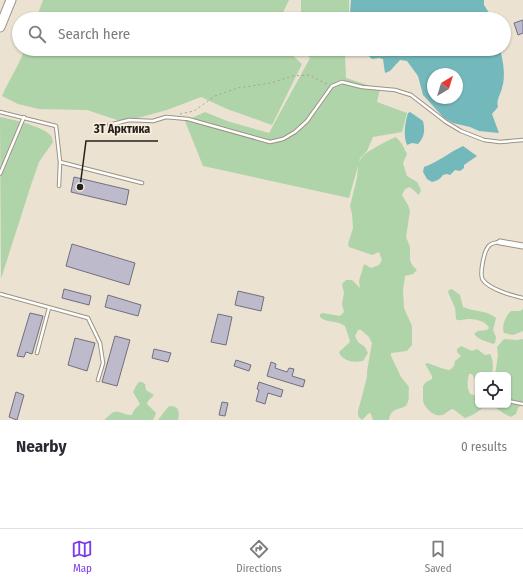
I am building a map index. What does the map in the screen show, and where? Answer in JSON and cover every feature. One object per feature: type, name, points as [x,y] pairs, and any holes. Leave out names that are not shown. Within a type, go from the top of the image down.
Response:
[{"type":"highway","points":[[0,27],[11,0]]},
{"type":"street","points":[[500,242],[523,246]]},
{"type":"lane","points":[[109,125],[129,120],[153,121],[166,117],[188,119],[270,142],[283,139],[295,132],[306,121],[332,86],[342,82],[362,87],[395,90],[411,96],[446,122],[461,131],[484,140],[500,142],[523,140]]},
{"type":"lane","points":[[0,112],[56,126],[60,162],[59,186]]},
{"type":"lane","points":[[0,174],[24,117]]},
{"type":"lane","points":[[60,162],[142,183]]},
{"type":"lane","points":[[500,242],[491,244],[487,247],[481,272],[482,280],[490,287],[523,298]]},
{"type":"lane","points":[[0,294],[88,318],[100,344],[103,363],[98,380]]},
{"type":"lane","points":[[37,353],[49,308]]},
{"type":"lane","points":[[511,402],[523,404]]},
{"type":"path","points":[[180,114],[194,111],[215,96],[238,88],[271,83],[292,76],[309,75],[332,86]]},
{"type":"green space","points":[[43,0],[289,0],[283,12],[39,12]]},
{"type":"green space","points":[[301,0],[349,0],[349,12],[301,12]]},
{"type":"green space","points":[[22,56],[293,56],[302,64],[272,125],[227,109],[201,97],[167,110],[123,122],[87,110],[39,109],[18,104],[2,96]]},
{"type":"green space","points":[[308,56],[345,56],[346,78],[380,89],[377,102],[407,113],[402,132],[373,137],[367,151],[360,158],[359,162],[368,152],[396,137],[402,144],[407,154],[403,163],[407,176],[417,182],[421,190],[419,195],[410,187],[405,189],[402,195],[410,211],[406,237],[410,247],[410,260],[412,265],[417,270],[413,274],[405,276],[403,290],[404,308],[412,326],[412,345],[407,351],[391,353],[401,377],[409,387],[408,400],[405,406],[392,412],[389,420],[373,420],[371,414],[369,413],[362,420],[358,416],[367,377],[372,343],[369,337],[361,330],[358,330],[355,336],[358,342],[365,347],[368,353],[363,361],[356,362],[346,359],[339,352],[350,341],[345,326],[322,319],[320,317],[320,314],[323,313],[340,316],[344,312],[342,304],[344,293],[342,284],[346,280],[352,280],[360,288],[359,281],[364,264],[371,268],[379,265],[382,260],[379,252],[372,255],[349,247],[348,244],[353,228],[350,206],[357,178],[358,166],[349,198],[203,166],[185,121],[205,112],[227,121],[269,133],[310,58]]},
{"type":"green space","points":[[0,117],[40,128],[50,135],[53,142],[39,162],[1,279]]},
{"type":"green space","points":[[452,289],[460,295],[463,307],[485,312],[496,318],[493,330],[496,337],[495,343],[493,344],[478,338],[474,334],[478,331],[487,330],[489,328],[483,322],[474,319],[456,319],[455,308],[448,292]]},
{"type":"green space","points":[[523,309],[523,331],[513,335],[504,333],[504,324],[509,313],[511,311],[520,311]]},
{"type":"green space","points":[[504,339],[523,339],[523,403],[518,408],[516,414],[511,417],[496,408],[511,408],[511,372],[495,372],[498,355],[497,347]]},
{"type":"green space","points":[[461,346],[472,351],[477,349],[485,355],[490,354],[493,364],[492,372],[475,372],[475,380],[472,374],[469,374],[468,387],[470,394],[475,395],[475,408],[482,408],[476,413],[465,418],[453,409],[445,414],[436,415],[427,408],[423,402],[423,386],[426,382],[432,379],[432,376],[425,364],[428,363],[450,370],[454,366],[455,361],[461,356],[457,352],[457,349]]},
{"type":"green space","points":[[139,382],[145,384],[146,390],[154,395],[147,404],[156,413],[153,420],[104,420],[115,412],[132,415],[134,410],[140,404],[133,392]]},
{"type":"green space","points":[[170,406],[177,408],[179,414],[178,420],[158,420],[168,407]]},
{"type":"water","points":[[351,0],[484,0],[484,5],[488,12],[350,12]]},
{"type":"water","points":[[369,56],[502,56],[504,79],[498,100],[498,107],[492,114],[499,133],[479,131],[453,123],[444,118],[431,104],[463,104],[463,68],[427,68],[427,99],[423,95],[418,76],[407,61],[400,60],[390,71],[385,73],[383,59],[372,59]]},
{"type":"water","points":[[410,112],[423,121],[424,131],[418,144],[412,143],[407,145],[405,129],[408,113]]},
{"type":"water","points":[[463,146],[477,156],[464,165],[464,168],[460,171],[455,170],[450,175],[443,175],[434,182],[427,179],[423,172],[424,167]]},
{"type":"building","points":[[523,20],[523,33],[518,35],[514,23]]},
{"type":"building","points":[[74,177],[129,190],[126,205],[71,192]]},
{"type":"building","points":[[72,244],[135,263],[129,285],[66,266]]},
{"type":"building","points":[[64,289],[91,296],[89,305],[62,298]]},
{"type":"building","points":[[238,291],[264,297],[261,311],[235,305]]},
{"type":"building","points":[[108,295],[141,305],[138,316],[105,307]]},
{"type":"building","points":[[30,313],[43,316],[32,354],[26,352],[24,357],[17,356]]},
{"type":"building","points":[[218,314],[232,317],[226,345],[211,342]]},
{"type":"building","points":[[115,336],[130,340],[117,386],[102,382]]},
{"type":"building","points":[[75,338],[95,343],[87,371],[68,365]]},
{"type":"building","points":[[154,349],[171,353],[168,362],[152,358]]},
{"type":"building","points":[[236,360],[251,365],[249,371],[234,366]]},
{"type":"building","points":[[271,362],[276,364],[275,368],[287,372],[289,368],[294,369],[292,376],[305,380],[303,387],[267,376]]},
{"type":"building","points":[[259,382],[283,390],[281,397],[268,393],[265,404],[256,401],[259,390],[257,389]]},
{"type":"building","points":[[16,392],[24,395],[17,420],[9,417]]},
{"type":"building","points":[[222,402],[228,403],[225,416],[219,415]]},
{"type":"place","name":"ЗТ Арктика","points":[[80,187]]}]
